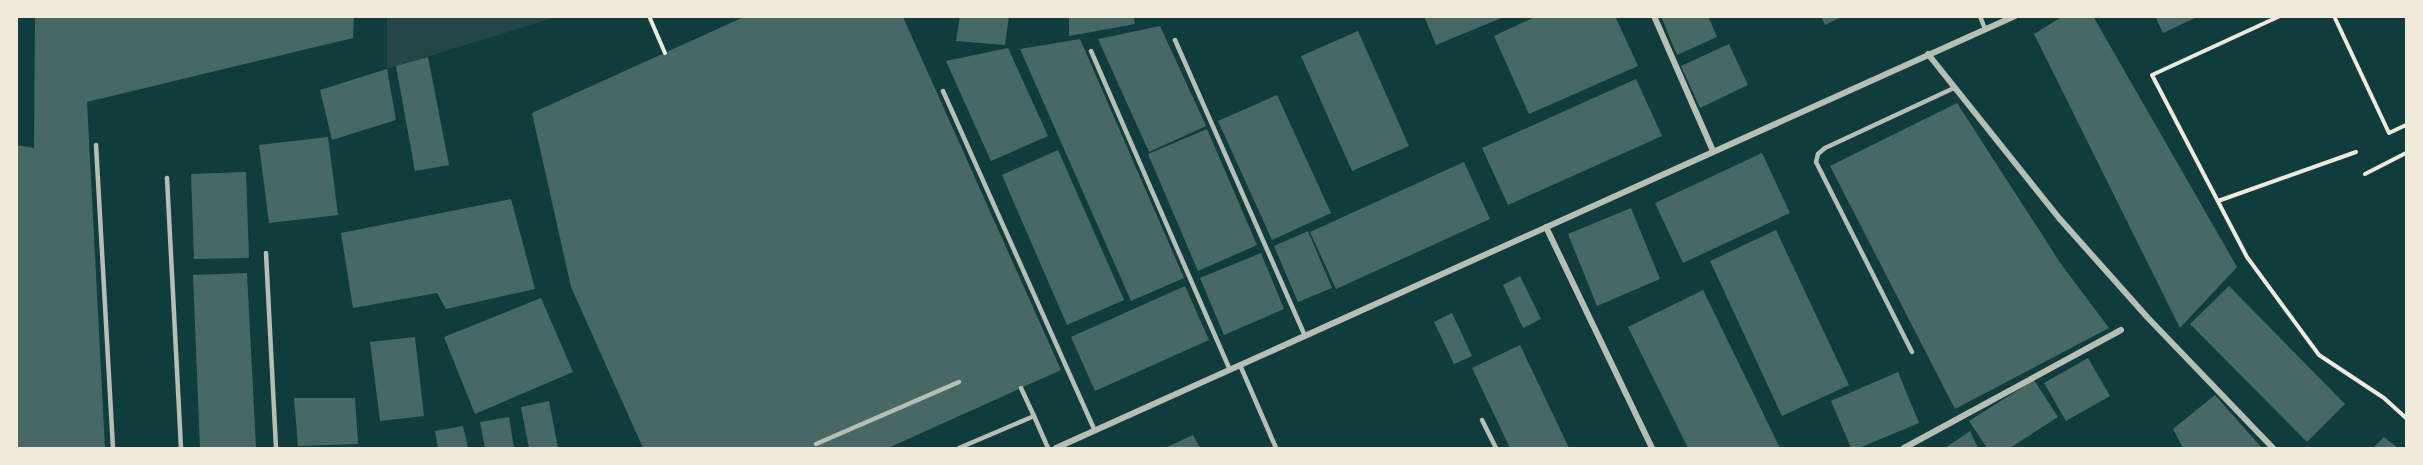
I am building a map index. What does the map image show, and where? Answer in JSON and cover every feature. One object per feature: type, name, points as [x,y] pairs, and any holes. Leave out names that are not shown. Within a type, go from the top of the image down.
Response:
[{"type":"street","points":[[1654,16],[1713,151]]},
{"type":"street","points":[[1061,447],[2015,16]]},
{"type":"street","points":[[1928,54],[2059,218],[2148,318],[2273,448]]},
{"type":"street","points":[[1546,227],[1652,448]]},
{"type":"street","points":[[1904,448],[2121,330]]},
{"type":"lane","points":[[1980,16],[1985,29]]},
{"type":"lane","points":[[1174,40],[1305,336]]},
{"type":"lane","points":[[1091,51],[1230,370]]},
{"type":"lane","points":[[1912,352],[1816,162],[1818,154],[1826,148],[1954,88]]},
{"type":"lane","points":[[943,91],[1095,431]]},
{"type":"lane","points":[[96,145],[112,448]]},
{"type":"lane","points":[[167,178],[181,448]]},
{"type":"lane","points":[[266,253],[276,448]]},
{"type":"lane","points":[[1240,365],[1276,448]]},
{"type":"lane","points":[[816,444],[959,382]]},
{"type":"lane","points":[[1021,388],[1048,448]]},
{"type":"lane","points":[[959,448],[1034,416]]},
{"type":"lane","points":[[1482,420],[1496,448]]},
{"type":"path","points":[[649,16],[665,53]]},
{"type":"path","points":[[2280,16],[2152,75],[2247,256],[2319,355],[2384,398],[2406,418]]},
{"type":"path","points":[[2334,16],[2389,133],[2406,125]]},
{"type":"path","points":[[2218,201],[2356,152]]},
{"type":"path","points":[[2365,174],[2406,153]]},
{"type":"shaded area","points":[[387,17],[556,17],[387,69]]},
{"type":"building","points":[[35,16],[354,16],[353,38],[87,102],[105,448],[16,448],[16,145],[34,148]]},
{"type":"building","points":[[746,16],[903,17],[1061,370],[888,448],[643,448],[571,287],[532,113]]},
{"type":"building","points":[[960,16],[1009,16],[1005,45],[956,41]]},
{"type":"building","points":[[1069,16],[1133,16],[1135,24],[1069,36]]},
{"type":"building","points":[[1424,16],[1504,16],[1504,17],[1436,45]]},
{"type":"building","points":[[1537,16],[1615,16],[1638,66],[1529,114],[1494,36]]},
{"type":"building","points":[[1661,16],[1708,16],[1717,37],[1677,55]]},
{"type":"building","points":[[1821,16],[1843,16],[1825,25]]},
{"type":"building","points":[[2063,16],[2093,16],[2237,267],[2180,328],[2034,34]]},
{"type":"building","points":[[2155,16],[2199,16],[2163,33]]},
{"type":"building","points":[[1160,26],[1206,126],[1149,152],[1098,39]]},
{"type":"building","points":[[1358,31],[1409,146],[1352,171],[1301,56]]},
{"type":"building","points":[[1080,39],[1184,278],[1131,301],[1020,49]]},
{"type":"building","points":[[1729,44],[1748,85],[1700,108],[1681,66]]},
{"type":"building","points":[[1008,48],[1048,136],[991,161],[946,61]]},
{"type":"building","points":[[428,57],[449,165],[415,171],[396,66]]},
{"type":"building","points":[[387,69],[396,120],[332,140],[320,90]]},
{"type":"building","points":[[1636,79],[1662,136],[1508,205],[1482,148]]},
{"type":"building","points":[[1277,95],[1331,213],[1272,240],[1218,121]]},
{"type":"building","points":[[1957,103],[2061,264],[2109,328],[1955,409],[1830,166]]},
{"type":"building","points":[[1207,129],[1257,245],[1198,271],[1148,154]]},
{"type":"building","points":[[328,137],[338,215],[269,223],[259,145]]},
{"type":"building","points":[[1058,150],[1124,300],[1067,325],[1002,175]]},
{"type":"building","points":[[1762,153],[1790,213],[1683,263],[1655,203]]},
{"type":"building","points":[[1464,162],[1490,219],[1336,289],[1310,232]]},
{"type":"building","points":[[246,172],[249,258],[194,259],[191,174]]},
{"type":"building","points":[[511,199],[535,289],[446,309],[437,293],[353,308],[341,233]]},
{"type":"building","points":[[1631,208],[1660,279],[1597,306],[1568,234]]},
{"type":"building","points":[[1776,230],[1849,385],[1782,416],[1710,261]]},
{"type":"building","points":[[1308,231],[1332,288],[1298,302],[1274,246]]},
{"type":"building","points":[[1261,253],[1284,309],[1224,335],[1200,278]]},
{"type":"building","points":[[247,273],[256,448],[200,448],[193,275]]},
{"type":"building","points":[[1520,276],[1541,319],[1523,328],[1503,285]]},
{"type":"building","points":[[1185,286],[1209,340],[1095,391],[1071,337]]},
{"type":"building","points":[[2229,286],[2345,404],[2307,442],[2190,324]]},
{"type":"building","points":[[1703,290],[1780,448],[1688,448],[1628,327]]},
{"type":"building","points":[[541,298],[573,372],[475,414],[444,337]]},
{"type":"building","points":[[1452,313],[1472,356],[1454,364],[1434,322]]},
{"type":"building","points":[[415,337],[424,416],[380,421],[370,342]]},
{"type":"building","points":[[1520,345],[1569,448],[1510,448],[1472,368]]},
{"type":"building","points":[[2088,358],[2110,396],[2066,421],[2044,383]]},
{"type":"building","points":[[1898,372],[1919,423],[1859,448],[1851,448],[1831,401]]},
{"type":"building","points":[[2034,380],[2058,417],[2010,448],[1987,448],[1969,421]]},
{"type":"building","points":[[2215,395],[2261,447],[2183,448],[2173,429]]},
{"type":"building","points":[[294,398],[355,398],[358,444],[298,446]]},
{"type":"building","points":[[549,401],[558,448],[529,448],[521,407]]},
{"type":"building","points":[[509,417],[514,448],[485,448],[480,422]]},
{"type":"building","points":[[463,426],[468,448],[438,448],[435,431]]},
{"type":"building","points":[[1970,431],[1978,448],[1945,448]]},
{"type":"building","points":[[1193,435],[1200,448],[1165,448]]},
{"type":"building","points":[[2384,437],[2398,448],[2373,448]]}]
